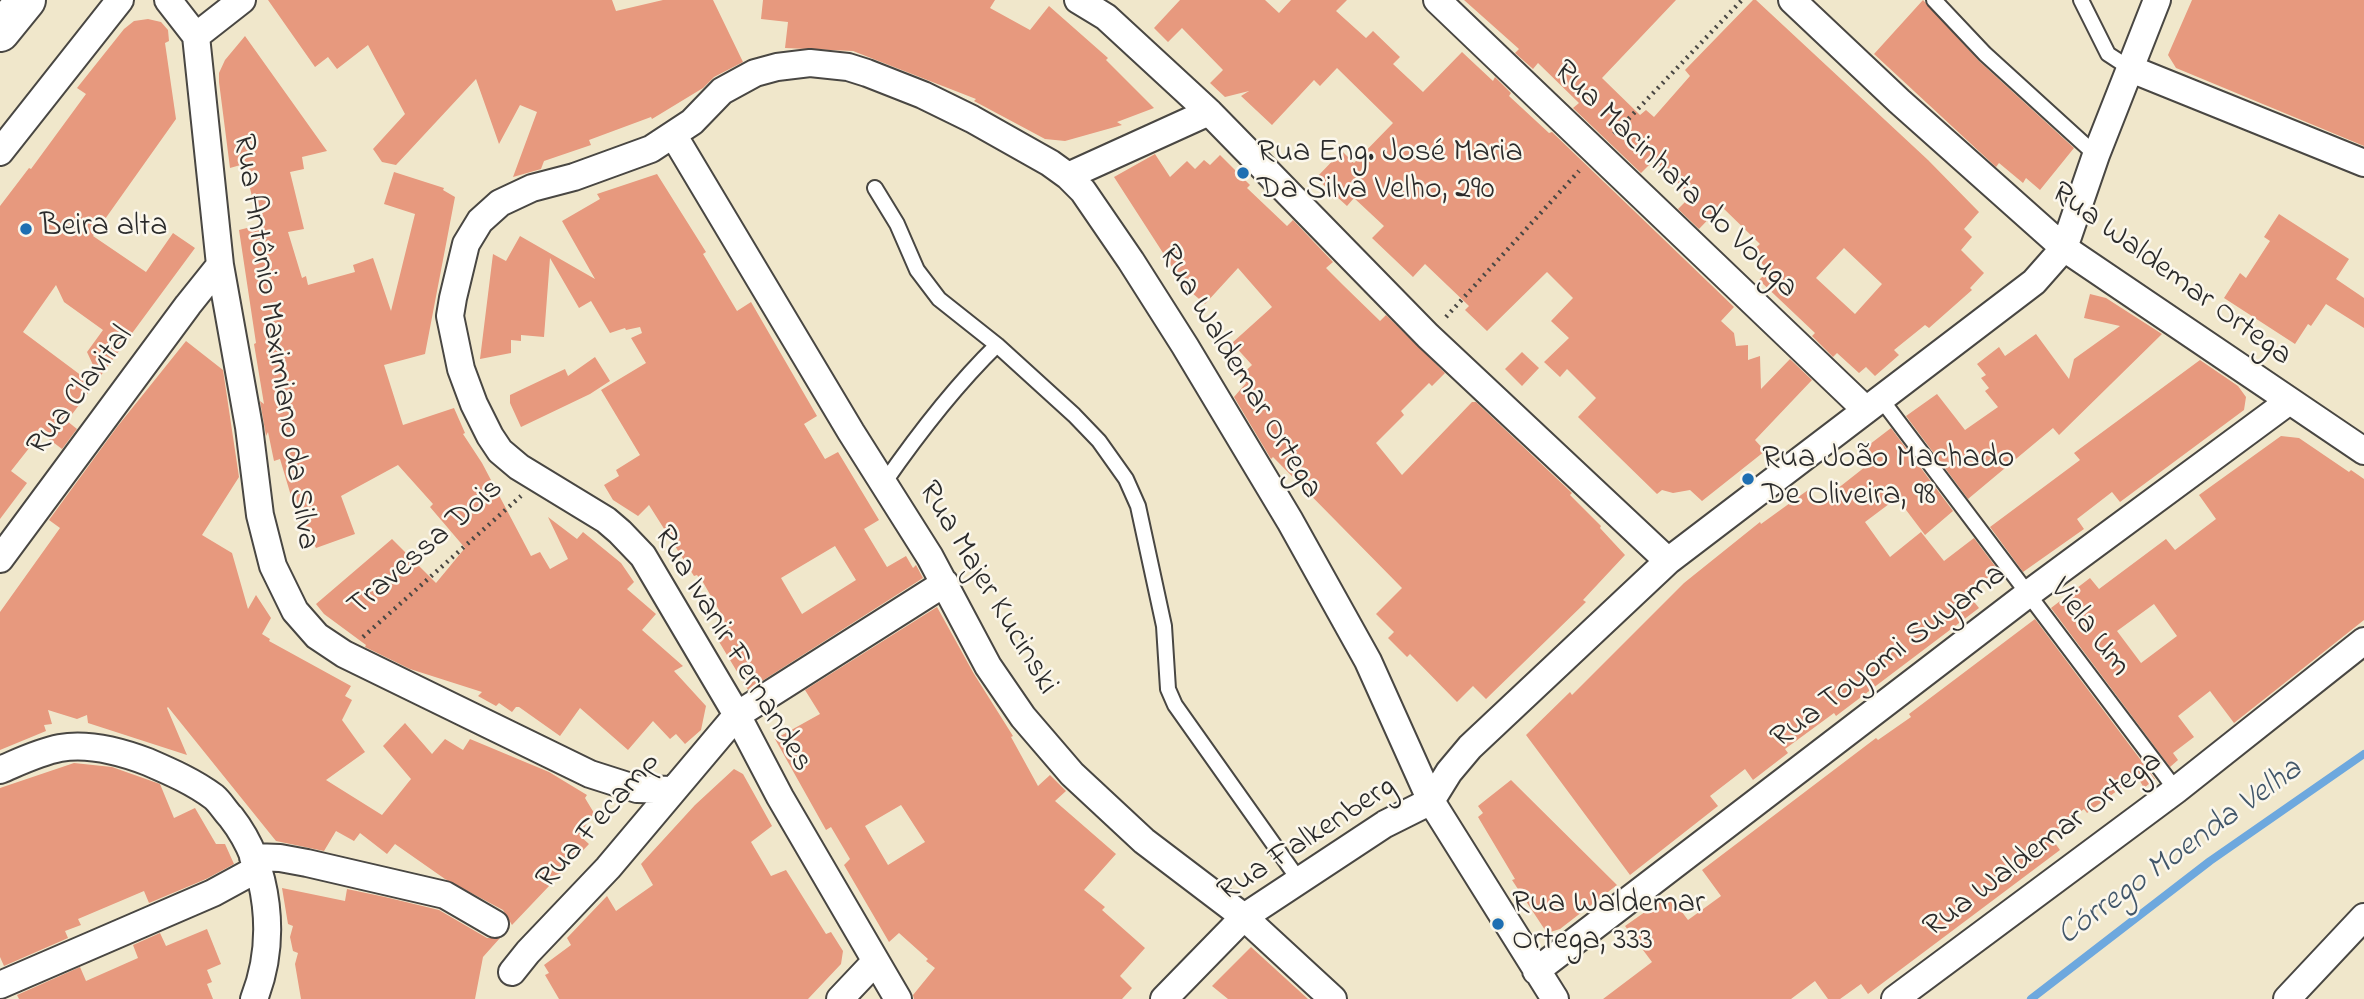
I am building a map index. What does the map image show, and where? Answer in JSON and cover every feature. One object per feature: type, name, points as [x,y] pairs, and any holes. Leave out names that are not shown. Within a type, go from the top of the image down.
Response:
[{"type":"main road","points":[[0,32],[26,0]]},
{"type":"street","points":[[0,152],[120,0]]},
{"type":"street","points":[[168,0],[196,36],[235,2]]},
{"type":"street","points":[[1079,0],[1106,17],[1209,112],[1429,336],[1668,561]]},
{"type":"street","name":"Rua Macinhata do Vouga","points":[[1437,0],[1873,405]]},
{"type":"street","name":"Rua Waldemar Ortega","points":[[1792,0],[1899,101],[2064,248],[2364,451]]},
{"type":"street","points":[[1431,802],[1449,772],[1470,747],[1668,561],[2034,282],[2064,248],[2096,155],[2157,0]]},
{"type":"street","name":"Rua Antônio Maximiano da Silva","points":[[196,36],[220,265],[249,427],[260,515],[273,566],[295,611],[317,636],[344,654],[590,774],[637,789],[673,790]]},
{"type":"street","name":"Rua Waldemar Ortega","points":[[674,135],[692,122],[722,91],[737,82],[764,69],[810,63],[848,68],[903,86],[972,119],[1068,176],[1083,191],[1131,261],[1290,521],[1368,661],[1431,802],[1555,999]]},
{"type":"street","points":[[2131,69],[2364,163]]},
{"type":"street","points":[[1068,176],[1209,112]]},
{"type":"street","name":"Rua Ivanir Fernandes","points":[[674,135],[651,149],[626,159],[510,197],[490,210],[466,244],[453,298],[450,316],[461,369],[474,404],[500,451],[519,467],[606,520],[643,556],[737,715],[780,797],[898,999]]},
{"type":"street","name":"Rua Majer Kucinski","points":[[674,135],[945,583],[988,666],[1023,717],[1072,774],[1144,841],[1244,918],[1334,999]]},
{"type":"street","name":"Rua Clavital","points":[[0,559],[220,265]]},
{"type":"street","name":"Rua Toyomi Suyama","points":[[1536,971],[2028,594],[2288,402]]},
{"type":"street","name":"Rua Fecamp","points":[[512,972],[608,868],[737,715],[945,583]]},
{"type":"street","name":"Rua Waldemar Ortega","points":[[1895,999],[2176,790],[2364,641]]},
{"type":"street","points":[[0,770],[61,747],[100,749],[127,755],[181,776],[215,798],[244,836],[266,901],[264,959],[254,999]]},
{"type":"street","name":"Rua Falkenberg","points":[[1164,999],[1244,918],[1385,824],[1431,802]]},
{"type":"street","points":[[0,985],[213,893],[255,863],[280,858],[445,895],[495,924]]},
{"type":"street","points":[[2287,999],[2364,917]]},
{"type":"street","points":[[840,999],[875,962]]},
{"type":"lane","points":[[1934,0],[1985,54],[2096,155]]},
{"type":"lane","points":[[2081,0],[2108,54],[2131,69]]},
{"type":"lane","points":[[876,188],[897,224],[917,270],[939,299],[997,345],[1074,415],[1099,442],[1126,479],[1138,506],[1164,626],[1167,680],[1175,705],[1299,880]]},
{"type":"lane","points":[[884,483],[955,389],[997,345]]},
{"type":"lane","name":"Viela Um","points":[[1873,405],[2028,594],[2176,790]]},
{"type":"path","name":"Travessa Dois","points":[[344,654],[541,479]]},
{"type":"building","points":[[268,0],[612,0],[616,11],[663,0],[713,0],[743,62],[714,77],[703,88],[652,119],[651,117],[589,140],[591,145],[544,161],[541,169],[513,177],[537,112],[520,105],[499,144],[476,79],[396,165],[382,162],[373,149],[405,114],[368,45],[337,69],[328,57],[315,67]]},
{"type":"building","points":[[763,0],[995,0],[990,8],[1030,30],[1049,6],[1108,58],[1106,60],[1154,108],[1117,122],[1122,125],[1065,141],[1045,139],[974,101],[976,99],[853,51],[785,48],[788,22],[761,19]]},
{"type":"building","points":[[1180,0],[1265,0],[1279,13],[1291,0],[1347,0],[1336,11],[1366,38],[1373,31],[1400,57],[1393,64],[1423,92],[1462,52],[1493,81],[1495,77],[1511,93],[1509,96],[1549,133],[1552,132],[1734,307],[1721,321],[1734,333],[1736,346],[1748,345],[1748,360],[1760,356],[1761,389],[1790,359],[1812,380],[1755,440],[1765,451],[1702,501],[1690,490],[1673,493],[1662,490],[1657,494],[1578,417],[1596,398],[1567,369],[1560,377],[1544,362],[1569,338],[1551,321],[1573,298],[1547,272],[1487,331],[1465,310],[1469,306],[1425,264],[1413,277],[1372,238],[1384,226],[1354,198],[1347,206],[1316,178],[1342,151],[1354,163],[1393,123],[1337,68],[1320,86],[1314,80],[1272,125],[1241,96],[1249,91],[1225,97],[1210,83],[1223,70],[1182,28],[1168,42],[1154,28]]},
{"type":"building","points":[[1464,0],[1676,0],[1602,78],[1640,115],[1646,110],[1654,117],[1690,76],[1685,70],[1753,0],[1756,0],[1928,160],[1979,212],[1964,229],[1972,237],[1961,250],[1984,273],[1970,288],[1972,290],[1929,328],[1925,325],[1894,350],[1899,355],[1875,376],[1866,367],[1859,373],[1837,353],[1833,357],[1812,336],[1815,333],[1759,280],[1768,271],[1752,251],[1760,244],[1721,206],[1699,229],[1678,209],[1691,196],[1654,160],[1641,173],[1573,108],[1579,103],[1538,63],[1533,69],[1515,53],[1519,49]],"holes":[[[1844,248],[1882,284],[1855,314],[1816,278]]]},
{"type":"building","points":[[1923,0],[1979,61],[2074,148],[2040,190],[2026,178],[2023,183],[1999,163],[1996,167],[1874,54]]},
{"type":"building","points":[[2192,0],[2364,0],[2364,146],[2176,68],[2168,55]]},
{"type":"building","points":[[148,19],[161,22],[168,30],[169,41],[165,43],[176,119],[93,236],[146,272],[173,233],[195,248],[99,378],[87,352],[103,330],[64,302],[56,285],[23,332],[94,385],[67,421],[77,429],[62,449],[41,433],[11,471],[27,483],[0,519],[0,206],[86,94],[77,88],[124,29],[134,21]]},
{"type":"building","points":[[245,36],[327,151],[302,157],[304,169],[290,172],[304,229],[288,232],[302,278],[306,276],[308,285],[355,272],[353,265],[373,258],[391,311],[415,214],[384,204],[394,172],[444,188],[443,190],[455,197],[425,354],[384,365],[403,425],[454,408],[465,433],[463,434],[482,463],[531,556],[540,552],[550,569],[568,559],[548,517],[577,539],[583,532],[621,563],[634,582],[627,589],[656,614],[642,630],[683,666],[674,671],[706,706],[701,730],[685,744],[676,734],[670,739],[653,721],[628,750],[580,708],[560,736],[519,707],[512,712],[499,703],[496,706],[478,696],[482,692],[410,669],[365,647],[366,645],[324,614],[316,604],[392,539],[436,583],[465,548],[430,507],[433,504],[398,465],[341,496],[355,534],[316,548],[314,544],[306,546],[280,459],[274,461],[268,432],[266,436],[260,401],[264,404],[239,230],[259,225],[244,164],[230,168],[219,82],[219,73],[225,60]]},
{"type":"building","points":[[1155,154],[1170,177],[1187,161],[1195,169],[1204,160],[1210,165],[1220,155],[1250,185],[1247,188],[1287,226],[1293,220],[1333,262],[1326,268],[1380,321],[1386,315],[1445,373],[1432,386],[1429,383],[1401,411],[1404,415],[1376,443],[1402,475],[1472,402],[1476,402],[1572,493],[1570,495],[1625,555],[1583,600],[1586,602],[1486,699],[1473,686],[1457,702],[1410,654],[1407,657],[1388,638],[1394,632],[1376,614],[1402,588],[1273,457],[1271,459],[1234,397],[1246,383],[1240,376],[1252,365],[1232,343],[1272,307],[1238,268],[1205,304],[1185,287],[1114,177]]},
{"type":"building","points":[[657,174],[706,252],[703,254],[737,311],[751,302],[817,416],[804,424],[825,459],[838,452],[879,520],[864,529],[887,567],[906,556],[913,568],[916,565],[923,578],[748,690],[718,640],[730,633],[700,577],[694,576],[649,505],[638,516],[613,500],[604,485],[619,476],[616,470],[640,455],[601,390],[646,363],[631,338],[642,333],[640,327],[610,333],[591,301],[579,308],[550,258],[544,337],[521,335],[521,341],[511,340],[511,353],[480,359],[493,254],[506,261],[520,236],[595,279],[562,221],[600,199],[597,194]],"holes":[[[835,546],[856,580],[802,614],[781,578]]]},
{"type":"building","points":[[2279,214],[2349,259],[2336,279],[2364,298],[2364,328],[2326,304],[2295,344],[2224,298],[2240,273],[2246,278],[2270,241],[2264,237]]},
{"type":"building","points":[[2090,294],[2106,298],[2162,334],[2059,435],[2053,428],[1968,499],[1906,416],[1937,394],[1965,430],[1998,407],[1985,391],[1989,388],[1981,378],[1986,375],[1977,364],[1999,347],[2005,356],[2036,334],[2069,379],[2074,359],[2120,326],[2084,318]]},
{"type":"building","points":[[186,341],[223,370],[239,477],[202,535],[232,553],[248,609],[256,595],[271,618],[262,634],[270,639],[269,641],[351,686],[345,696],[352,700],[342,720],[365,752],[326,780],[382,815],[411,779],[383,746],[405,723],[432,754],[445,739],[463,750],[470,739],[549,772],[587,795],[585,798],[594,813],[579,835],[589,844],[512,925],[503,910],[445,879],[395,844],[387,854],[360,833],[354,841],[336,831],[324,851],[276,841],[168,707],[187,755],[88,723],[87,715],[77,719],[48,710],[52,724],[44,725],[46,731],[0,750],[0,612],[60,528],[49,520],[117,427]]},
{"type":"building","points":[[1522,352],[1539,368],[1522,386],[1505,369]]},
{"type":"building","points":[[595,357],[610,381],[590,394],[521,427],[510,403],[510,395],[565,369],[568,376]]},
{"type":"building","points":[[2200,360],[2238,386],[2246,397],[2244,410],[2120,502],[2112,492],[2077,519],[2084,529],[2023,572],[1990,527],[2080,460],[2074,453]]},
{"type":"building","points":[[1891,428],[1953,511],[1925,535],[1897,498],[1865,522],[1890,557],[1921,532],[1944,561],[1974,538],[1998,570],[1967,593],[1979,608],[1836,716],[1834,713],[1785,749],[1788,753],[1753,780],[1745,769],[1710,796],[1718,806],[1630,875],[1526,735],[1570,692],[1572,695],[1684,583],[1760,522],[1761,524],[1808,490],[1818,504],[1870,463],[1861,451]]},
{"type":"building","points":[[2281,436],[2299,438],[2364,479],[2364,620],[2234,723],[2210,691],[2178,716],[2194,737],[2173,753],[2178,760],[2170,767],[2051,608],[2090,578],[2099,589],[2166,539],[2175,550],[2216,519],[2199,495]],"holes":[[[2154,604],[2177,636],[2141,663],[2117,631]]]},
{"type":"building","points":[[937,607],[974,674],[1013,736],[1011,737],[1038,786],[1050,775],[1066,791],[1055,801],[1116,854],[1084,890],[1105,907],[1102,910],[1145,948],[1120,976],[1132,988],[1122,999],[914,999],[913,995],[935,968],[899,933],[889,942],[844,865],[850,859],[831,827],[826,830],[775,739],[820,714],[805,690]],"holes":[[[901,805],[925,842],[888,865],[865,826]]]},
{"type":"building","points":[[2035,619],[2155,779],[2144,788],[2137,776],[2087,813],[2084,809],[2049,835],[2060,850],[1868,994],[1861,984],[1840,999],[1828,999],[1815,981],[1791,999],[1603,999],[1652,962],[1625,926],[1669,895],[1688,920],[1721,896],[1702,870],[1876,738],[1878,740],[1911,717],[1909,714]]},
{"type":"building","points":[[74,763],[112,767],[160,784],[174,818],[195,808],[216,844],[225,844],[234,864],[149,903],[144,891],[78,919],[81,925],[65,931],[68,938],[4,966],[0,957],[0,788]]},
{"type":"building","points":[[734,769],[743,774],[772,826],[751,842],[771,876],[786,870],[826,934],[831,932],[843,951],[841,964],[808,999],[559,999],[545,975],[549,973],[544,965],[571,945],[567,938],[607,896],[616,911],[653,885],[641,864],[695,805]]},
{"type":"building","points":[[1511,780],[1617,885],[1560,929],[1547,933],[1512,880],[1515,879],[1478,817],[1483,813],[1478,806]]},
{"type":"building","points":[[282,888],[345,901],[347,889],[385,897],[439,910],[487,938],[500,938],[483,957],[475,999],[301,999],[295,964],[298,953],[293,951],[290,937],[293,926],[288,924]]},
{"type":"building","points":[[207,929],[221,964],[207,970],[212,982],[207,984],[213,999],[19,999],[17,995],[80,967],[86,981],[138,958],[133,945],[160,933],[166,946]]},
{"type":"building","points":[[1251,947],[1308,999],[1228,999],[1212,986]]},
{"type":"waterway","name":"Córrego Moenda Velha","points":[[2031,999],[2210,861],[2364,754]]},
{"type":"place","name":"Rua Eng. José Maria Da Silva Velho, 290","points":[[1243,173]]},
{"type":"place","name":"Beira alta","points":[[26,229]]},
{"type":"place","name":"Rua João Machado De Oliveira, 98","points":[[1748,479]]},
{"type":"place","name":"Rua Waldemar Ortega, 333","points":[[1498,924]]}]
